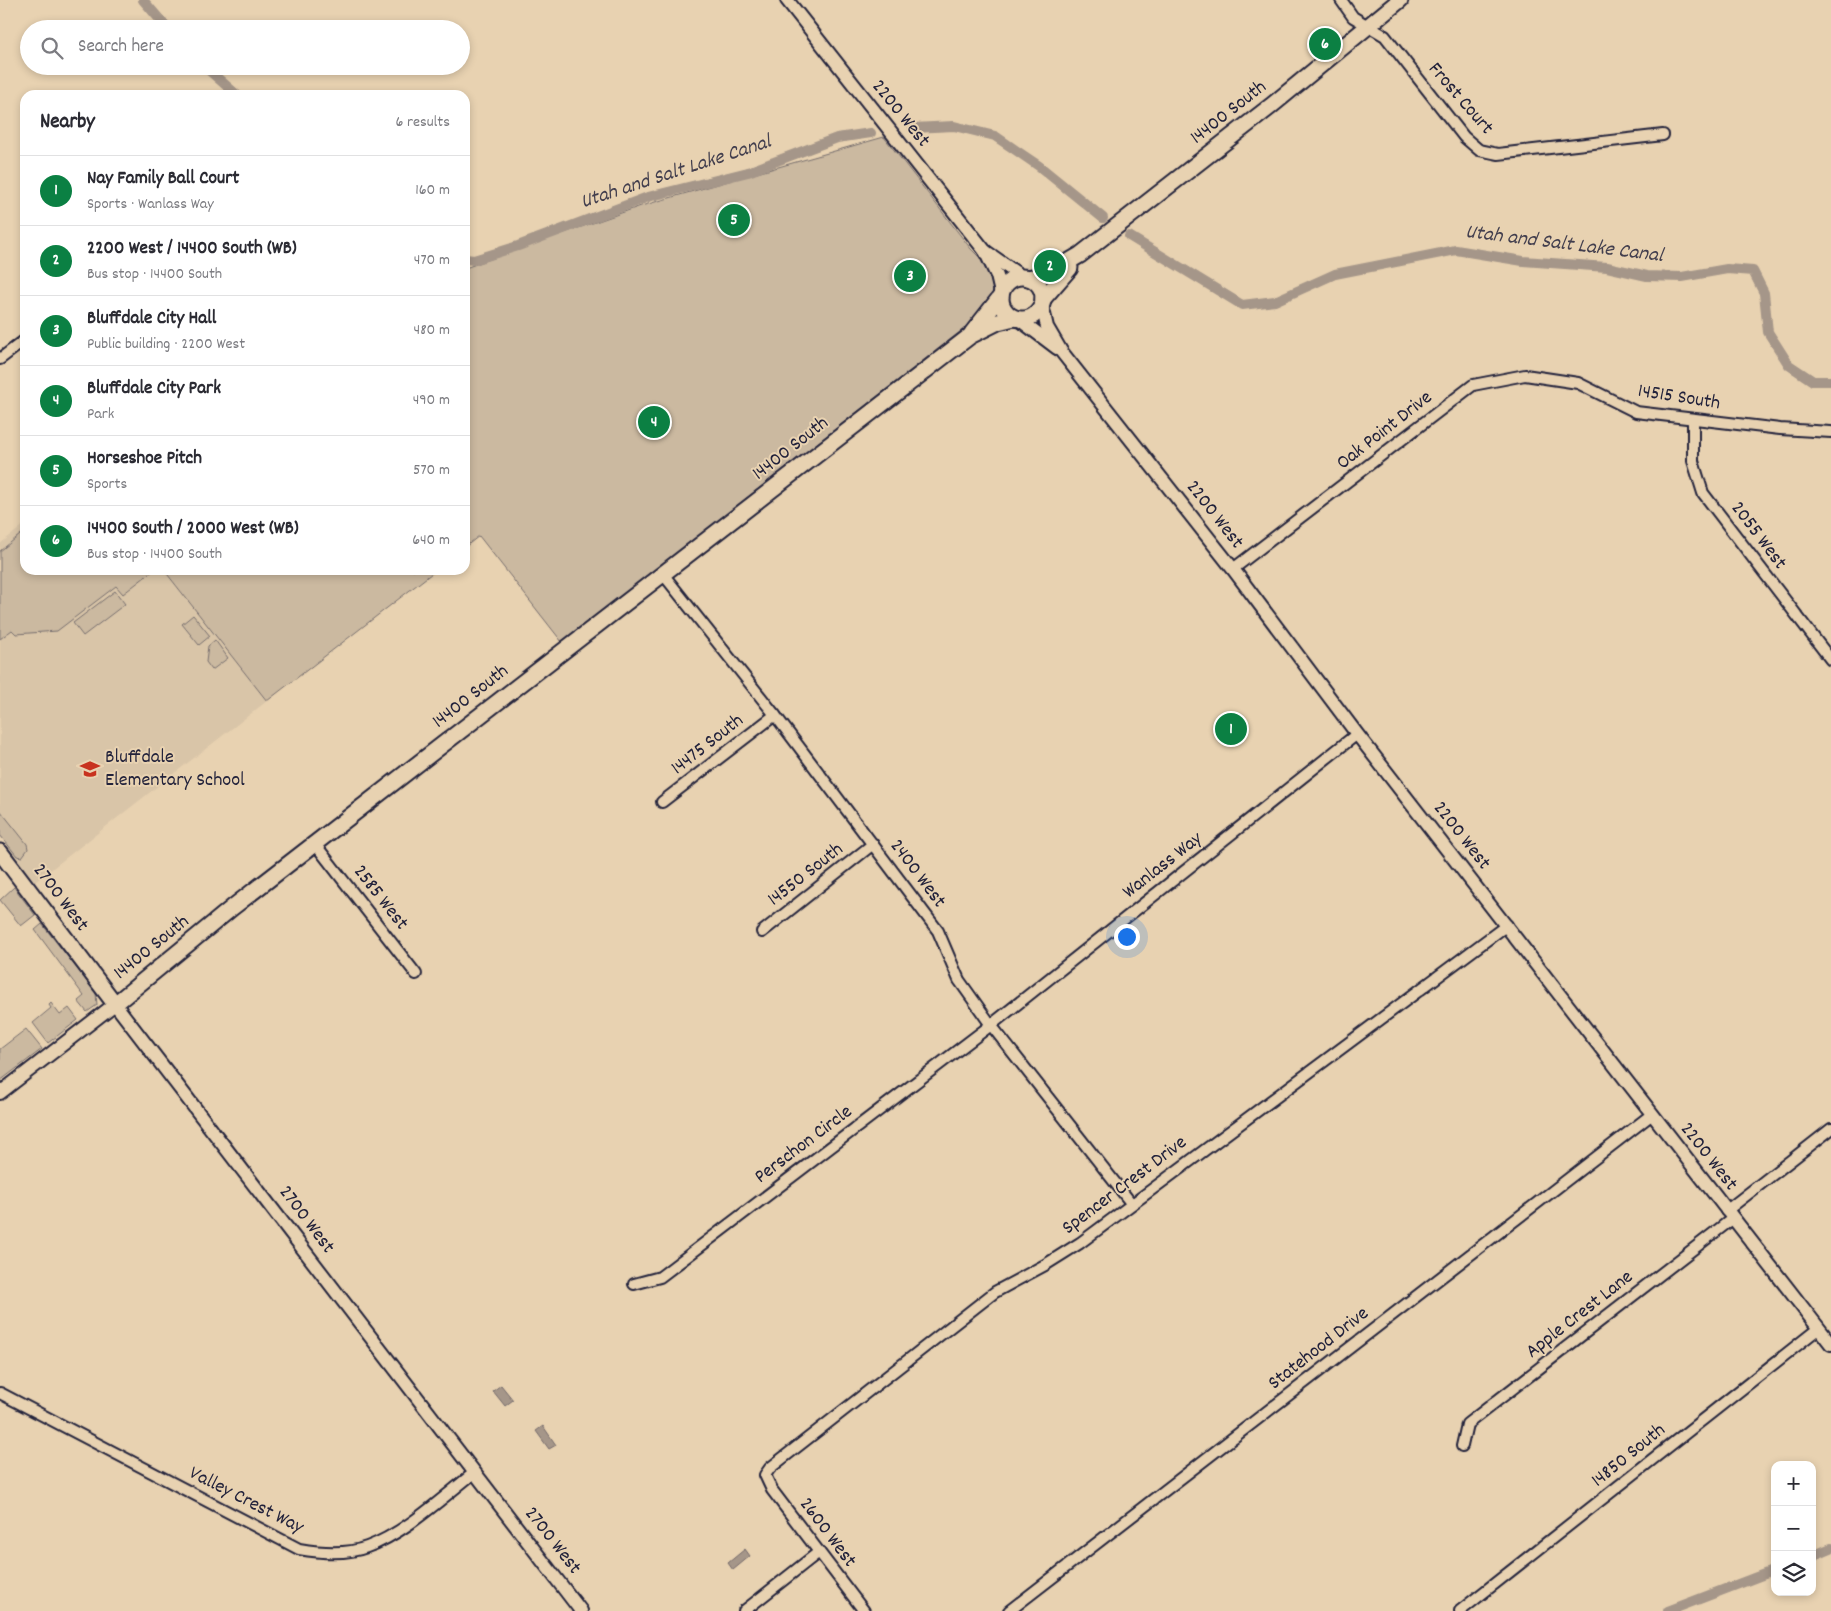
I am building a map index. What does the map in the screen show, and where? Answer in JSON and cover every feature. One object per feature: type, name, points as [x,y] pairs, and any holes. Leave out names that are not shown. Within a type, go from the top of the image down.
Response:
[{"type":"main road","name":"14400 South","points":[[1025,277],[1049,273],[1080,255],[1271,106],[1400,0]]},
{"type":"main road","name":"14400 South","points":[[1043,302],[1080,255]]},
{"type":"main road","points":[[1025,277],[1039,285],[1043,302],[1034,316],[1017,319],[1004,310],[1001,295],[1008,282],[1025,277]]},
{"type":"main road","name":"14400 South","points":[[970,336],[1001,295]]},
{"type":"main road","name":"14400 South","points":[[115,1004],[315,844],[970,336],[998,322],[1017,319]]},
{"type":"main road","name":"2700 West","points":[[0,852],[115,1004]]},
{"type":"street","name":"Frost Court","points":[[1340,0],[1354,17],[1385,36],[1464,137],[1479,150],[1498,154],[1663,136]]},
{"type":"street","name":"2200 West","points":[[791,1],[984,251],[998,276],[1001,295]]},
{"type":"street","name":"2200 West","points":[[984,251],[1025,277]]},
{"type":"street","name":"2200 West","points":[[1043,302],[1047,327],[1061,351],[1233,569],[1357,734],[1651,1115],[1831,1344]]},
{"type":"street","name":"2200 West","points":[[1017,319],[1061,351]]},
{"type":"street","points":[[1,356],[20,343]]},
{"type":"street","name":"Oak Point Drive","points":[[1233,569],[1473,385],[1525,375],[1578,383]]},
{"type":"street","name":"14515 South","points":[[1578,383],[1636,412],[1780,429],[1831,432]]},
{"type":"street","name":"2055 West","points":[[1693,419],[1693,461],[1703,493],[1831,660]]},
{"type":"street","name":"2400 West","points":[[663,574],[775,715],[938,931],[959,980],[991,1025],[1130,1204]]},
{"type":"street","name":"14475 South","points":[[662,802],[775,715]]},
{"type":"street","name":"Wanlass Way","points":[[991,1025],[1357,734]]},
{"type":"street","name":"2585 West","points":[[315,844],[416,974]]},
{"type":"street","name":"14550 South","points":[[762,932],[873,844]]},
{"type":"street","name":"Spencer Crest Drive","points":[[765,1474],[784,1455],[995,1292],[1045,1265],[1080,1243],[1506,925]]},
{"type":"street","name":"14400 South","points":[[0,1093],[115,1004]]},
{"type":"street","name":"2700 West","points":[[115,1004],[581,1611]]},
{"type":"street","name":"Perschon Circle","points":[[634,1284],[660,1277],[991,1025]]},
{"type":"street","name":"Statehood Drive","points":[[1009,1611],[1651,1115]]},
{"type":"street","name":"Apple Crest Lane","points":[[1462,1446],[1467,1424],[1729,1215],[1831,1130]]},
{"type":"street","name":"14850 South","points":[[1460,1611],[1819,1328]]},
{"type":"street","name":"Valley Crest Way","points":[[0,1392],[299,1549],[318,1552],[338,1552],[368,1547],[391,1535],[474,1473]]},
{"type":"street","name":"2600 West","points":[[765,1474],[778,1498],[864,1611]]},
{"type":"street","points":[[744,1611],[820,1552]]},
{"type":"shaded area","points":[[884,137],[971,249],[989,267],[994,287],[993,293],[975,320],[562,642],[479,536],[470,543],[470,266],[641,206]]},
{"type":"shaded area","name":"Bluffdale Elementary School","points":[[20,528],[20,575],[168,575],[267,701],[35,882],[0,837],[0,544]]},
{"type":"shaded area","points":[[20,535],[20,575],[148,575],[123,594],[116,586],[57,631],[16,634],[12,630],[0,639],[0,551]]},
{"type":"shaded area","points":[[168,575],[430,575],[267,701]]},
{"type":"shaded area","points":[[115,591],[125,604],[83,636],[73,623]]},
{"type":"shaded area","points":[[193,615],[210,636],[199,645],[182,624]]},
{"type":"shaded area","points":[[215,640],[228,658],[212,670],[206,662],[208,646]]},
{"type":"shaded area","points":[[1230,712],[1246,734],[1232,745],[1215,723]]},
{"type":"shaded area","points":[[0,810],[27,844],[28,849],[22,857],[17,856],[0,835]]},
{"type":"shaded area","points":[[14,887],[35,915],[21,926],[0,900]]},
{"type":"shaded area","points":[[42,924],[96,993],[97,1005],[87,1012],[78,1001],[84,996],[35,930]]},
{"type":"shaded area","points":[[51,1003],[60,1015],[69,1008],[78,1020],[48,1043],[33,1023],[51,1008],[49,1005]]},
{"type":"shaded area","points":[[26,1029],[42,1049],[0,1081],[0,1049]]},
{"type":"shaded area","points":[[501,1385],[513,1400],[505,1406],[493,1391]]},
{"type":"shaded area","points":[[543,1426],[556,1445],[549,1449],[536,1431]]},
{"type":"shaded area","points":[[745,1549],[750,1556],[733,1570],[728,1563]]},
{"type":"waterway","name":"Utah and Salt Lake Canal","points":[[143,0],[160,20]]},
{"type":"waterway","name":"Utah and Salt Lake Canal","points":[[214,75],[231,90]]},
{"type":"waterway","name":"Utah and Salt Lake Canal","points":[[913,128],[954,126],[995,136],[1039,166],[1103,218]]},
{"type":"waterway","name":"Utah and Salt Lake Canal","points":[[470,260],[474,260],[518,246],[648,197],[748,172],[837,138],[871,133]]},
{"type":"waterway","name":"Utah and Salt Lake Canal","points":[[1129,236],[1242,305],[1275,301],[1335,274],[1456,250],[1523,261],[1607,267],[1647,276],[1682,277],[1727,269],[1753,271],[1764,293],[1768,332],[1789,365],[1813,381],[1831,381]]},
{"type":"waterway","points":[[1816,1554],[1831,1548]]},
{"type":"waterway","points":[[1668,1611],[1771,1572]]},
{"type":"place","name":"14400 South / 2000 West (WB)","points":[[1325,44]]},
{"type":"place","name":"Horseshoe Pitch","points":[[734,220]]},
{"type":"place","name":"2200 West / 14400 South (WB)","points":[[1050,266]]},
{"type":"place","name":"Bluffdale City Hall","points":[[910,276]]},
{"type":"place","name":"Bluffdale City Park","points":[[654,422]]},
{"type":"place","name":"Nay Family Ball Court","points":[[1231,729]]},
{"type":"place","name":"Bluffdale Elementary School","points":[[90,769]]}]
